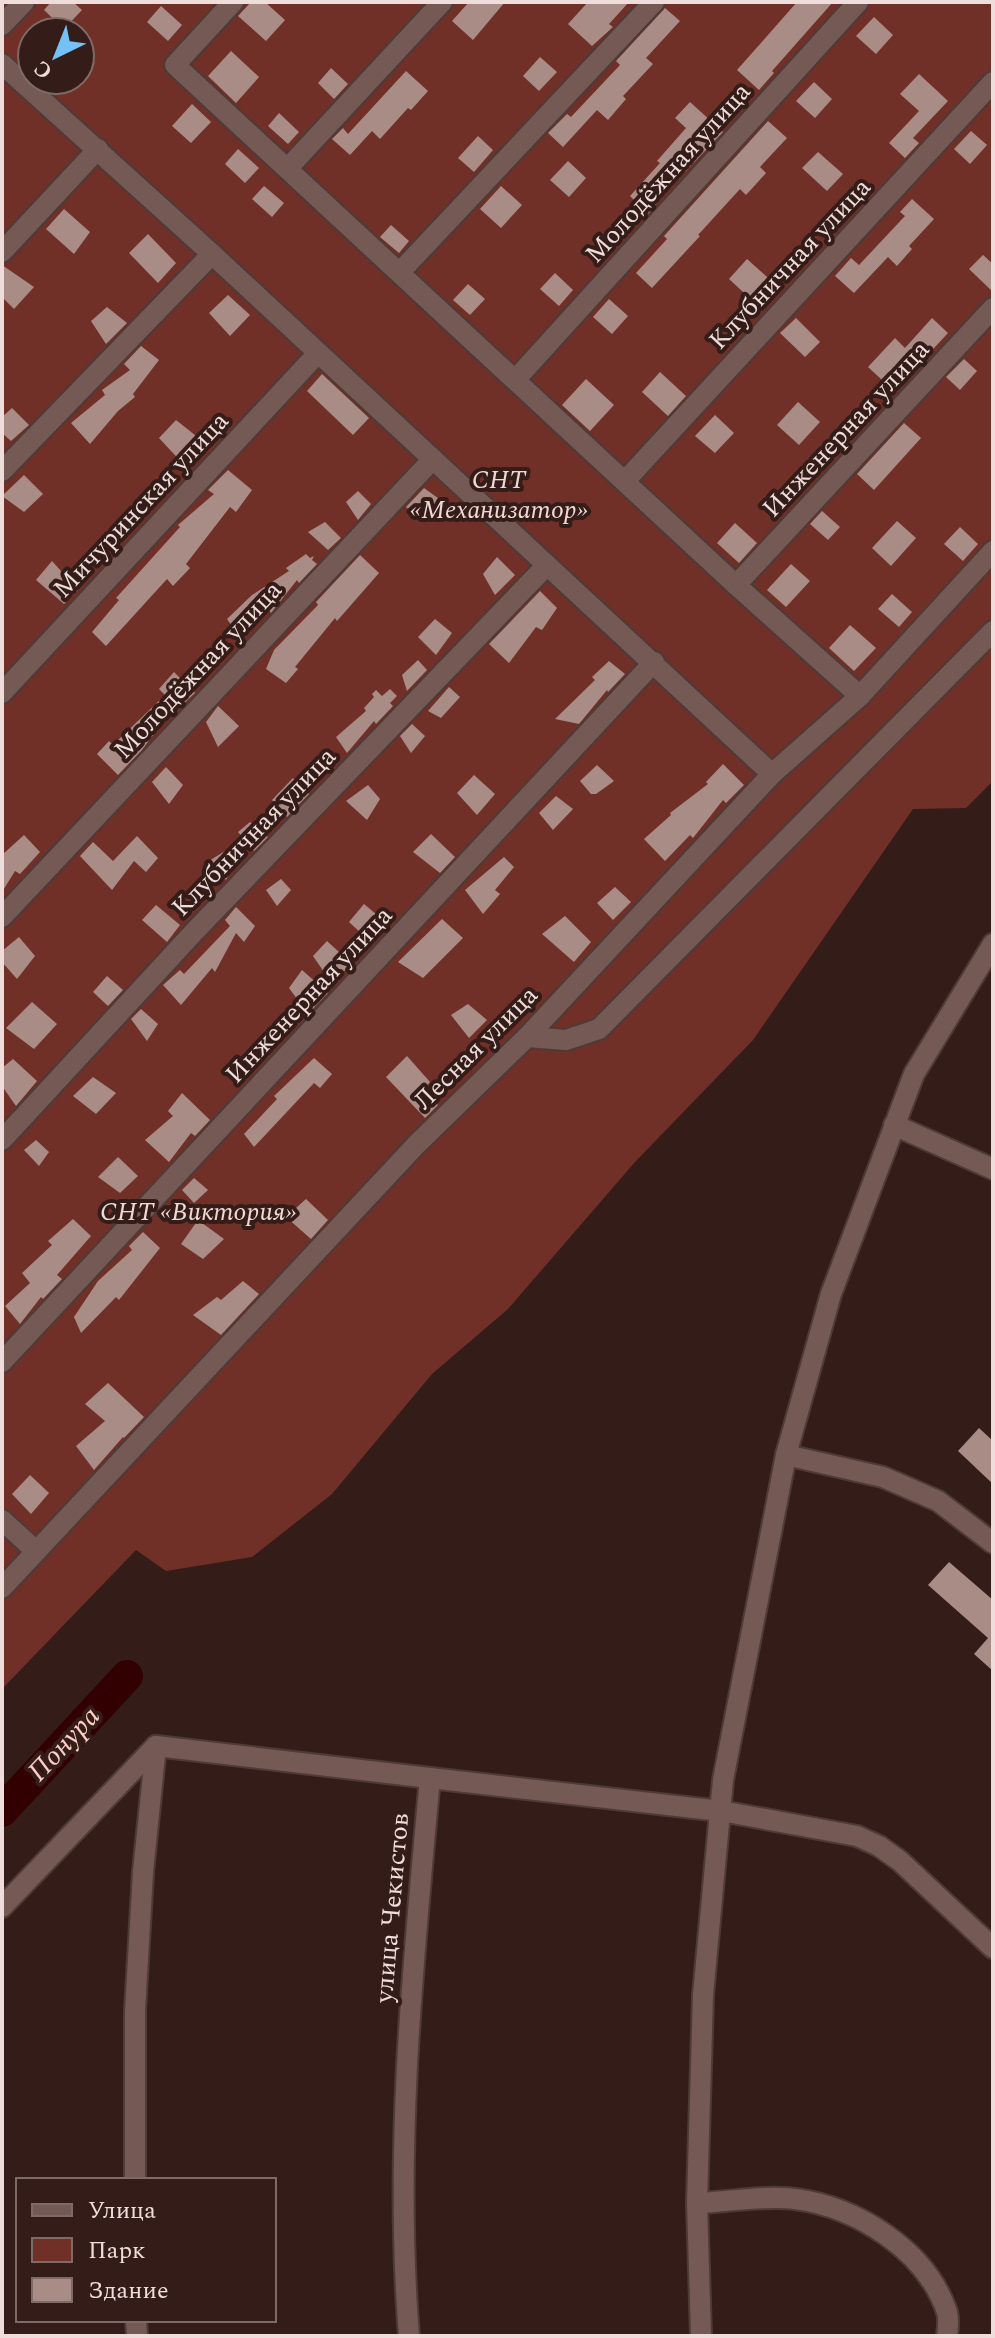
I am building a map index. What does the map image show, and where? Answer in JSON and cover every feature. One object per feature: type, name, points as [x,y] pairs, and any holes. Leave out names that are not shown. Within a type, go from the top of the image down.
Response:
[{"type":"street","points":[[2,25],[24,2]]},
{"type":"street","points":[[233,2],[175,65],[860,696]]},
{"type":"street","points":[[288,168],[442,2]]},
{"type":"street","points":[[400,272],[654,2]]},
{"type":"street","name":"Молодёжная улица","points":[[516,379],[858,2]]},
{"type":"street","points":[[2,64],[212,254],[772,774]]},
{"type":"street","name":"Клубничная улица","points":[[625,481],[993,82]]},
{"type":"street","points":[[2,252],[98,149]]},
{"type":"street","points":[[2,471],[212,254]]},
{"type":"street","name":"Инженерная улица","points":[[736,585],[993,308]]},
{"type":"street","name":"Мичуринская улица","points":[[2,693],[318,353]]},
{"type":"street","name":"Молодёжная улица","points":[[2,917],[433,459]]},
{"type":"street","name":"Лесная улица","points":[[2,1588],[416,1145],[527,1037],[772,774],[860,696],[993,551]]},
{"type":"street","name":"Клубничная улица","points":[[2,1140],[194,932],[547,565]]},
{"type":"street","points":[[527,1037],[566,1040],[599,1029],[993,631]]},
{"type":"street","name":"Инженерная улица","points":[[2,1362],[654,662]]},
{"type":"street","points":[[701,2336],[697,2203],[703,1995],[723,1780],[786,1455],[831,1294],[914,1074],[993,944]]},
{"type":"street","points":[[894,1125],[993,1169]]},
{"type":"street","points":[[786,1455],[883,1477],[938,1501],[993,1543]]},
{"type":"street","points":[[2,1520],[36,1551]]},
{"type":"street","points":[[156,1746],[721,1811],[857,1836],[879,1846],[900,1861],[993,1948]]},
{"type":"street","points":[[2,1907],[156,1746]]},
{"type":"street","points":[[135,2178],[135,2011],[143,1872],[156,1746]]},
{"type":"street","name":"улица Чекистов","points":[[409,2336],[404,2281],[406,2041],[430,1778]]},
{"type":"street","points":[[697,2203],[792,2198],[854,2215],[886,2235],[923,2271],[936,2288],[948,2314],[947,2336]]},
{"type":"green space","name":"СНТ «Механизатор»","points":[[2,2],[993,2],[993,781],[966,808],[913,809],[753,1040],[635,1162],[508,1309],[432,1374],[332,1494],[252,1557],[166,1571],[136,1550],[2,1689]]},
{"type":"building","points":[[51,2],[73,2],[82,10],[76,16],[50,16],[44,10]]},
{"type":"building","points":[[251,2],[265,2],[285,20],[266,41],[238,16]]},
{"type":"building","points":[[469,2],[505,2],[473,40],[452,21]]},
{"type":"building","points":[[588,2],[629,2],[609,24],[613,27],[592,46],[568,24]]},
{"type":"building","points":[[797,2],[833,2],[759,90],[737,70]]},
{"type":"building","points":[[161,6],[182,25],[168,41],[147,22]]},
{"type":"building","points":[[665,8],[680,21],[646,58],[653,64],[623,96],[626,99],[608,120],[597,110],[563,147],[548,133],[567,114],[571,117],[620,65],[616,61]]},
{"type":"building","points":[[874,17],[893,35],[876,54],[856,36]]},
{"type":"building","points":[[231,51],[259,77],[236,103],[208,76]]},
{"type":"building","points":[[540,57],[557,72],[539,91],[523,76]]},
{"type":"building","points":[[331,68],[348,84],[334,99],[318,83]]},
{"type":"building","points":[[406,71],[428,91],[380,139],[372,131],[350,155],[332,139],[343,128],[348,134]]},
{"type":"building","points":[[919,74],[948,101],[913,138],[919,143],[905,158],[889,143],[919,111],[900,94]]},
{"type":"building","points":[[814,82],[832,99],[815,118],[796,101]]},
{"type":"building","points":[[690,102],[723,132],[648,214],[630,196],[686,128],[675,118]]},
{"type":"building","points":[[192,104],[211,122],[191,143],[172,126]]},
{"type":"building","points":[[279,113],[299,132],[288,144],[268,126]]},
{"type":"building","points":[[768,121],[787,138],[760,167],[766,173],[746,195],[740,189],[652,288],[636,273],[667,239],[664,236]]},
{"type":"building","points":[[971,131],[987,145],[970,164],[954,149]]},
{"type":"building","points":[[478,136],[493,150],[474,172],[458,158]]},
{"type":"building","points":[[238,149],[259,168],[245,183],[225,164]]},
{"type":"building","points":[[818,152],[843,174],[827,191],[802,168]]},
{"type":"building","points":[[568,161],[586,178],[569,197],[550,180]]},
{"type":"building","points":[[264,186],[284,203],[272,217],[252,199]]},
{"type":"building","points":[[501,186],[522,205],[501,228],[480,209]]},
{"type":"building","points":[[912,199],[934,219],[909,246],[912,249],[897,266],[888,257],[854,293],[835,276],[851,258],[859,265],[905,216],[900,212]]},
{"type":"building","points":[[64,209],[90,232],[74,254],[46,229]]},
{"type":"building","points":[[391,225],[409,241],[399,253],[380,237]]},
{"type":"building","points":[[148,234],[176,263],[158,283],[129,253]]},
{"type":"building","points":[[983,255],[993,264],[993,292],[969,269]]},
{"type":"building","points":[[747,259],[775,284],[756,304],[729,279]]},
{"type":"building","points":[[2,265],[34,287],[14,309],[2,297]]},
{"type":"building","points":[[555,273],[573,290],[559,306],[540,289]]},
{"type":"building","points":[[468,284],[485,299],[470,315],[453,300]]},
{"type":"building","points":[[228,295],[250,315],[230,336],[209,313]]},
{"type":"building","points":[[609,299],[628,316],[612,334],[593,317]]},
{"type":"building","points":[[107,307],[127,323],[106,344],[91,321]]},
{"type":"building","points":[[796,318],[820,342],[805,357],[780,333]]},
{"type":"building","points":[[932,318],[948,333],[894,391],[868,367],[895,338],[905,348]]},
{"type":"building","points":[[141,346],[159,360],[133,394],[135,397],[118,411],[90,444],[71,423],[105,395],[102,390],[130,370],[124,364]]},
{"type":"building","points":[[964,359],[977,371],[960,390],[946,377]]},
{"type":"building","points":[[660,372],[686,396],[668,416],[642,392]]},
{"type":"building","points":[[322,374],[369,418],[353,435],[307,391]]},
{"type":"building","points":[[586,379],[614,405],[590,431],[562,405]]},
{"type":"building","points":[[798,402],[820,422],[799,445],[777,425]]},
{"type":"building","points":[[12,408],[29,425],[11,441],[2,433],[2,417]]},
{"type":"building","points":[[715,415],[734,433],[715,453],[695,436]]},
{"type":"building","points":[[176,420],[205,443],[187,468],[159,438]]},
{"type":"building","points":[[904,423],[921,438],[874,490],[857,474]]},
{"type":"building","points":[[228,470],[252,490],[236,512],[230,507],[186,564],[190,568],[173,586],[167,579],[106,646],[92,632],[119,600],[116,598],[180,527],[178,525],[214,494],[208,490]]},
{"type":"building","points":[[24,475],[43,494],[24,512],[2,496]]},
{"type":"building","points":[[424,488],[442,501],[422,522],[406,507]]},
{"type":"building","points":[[358,491],[371,504],[358,520],[346,502]]},
{"type":"building","points":[[822,511],[840,527],[828,540],[810,524]]},
{"type":"building","points":[[897,521],[916,538],[891,566],[872,548]]},
{"type":"building","points":[[325,522],[341,538],[328,550],[308,532]]},
{"type":"building","points":[[735,523],[757,543],[739,563],[717,543]]},
{"type":"building","points":[[960,527],[978,544],[963,561],[944,544]]},
{"type":"building","points":[[306,554],[310,558],[314,556],[312,560],[317,564],[299,583],[297,580],[271,613],[267,607],[241,639],[227,619],[252,595],[289,571],[286,568]]},
{"type":"building","points":[[360,555],[379,573],[337,621],[335,618],[295,667],[298,669],[286,683],[266,669],[274,650],[318,605],[316,602]]},
{"type":"building","points":[[497,557],[515,575],[495,595],[483,574]]},
{"type":"building","points":[[52,561],[78,590],[64,604],[36,580]]},
{"type":"building","points":[[791,564],[810,581],[786,607],[767,590]]},
{"type":"building","points":[[540,591],[557,608],[542,630],[536,627],[509,663],[489,644]]},
{"type":"building","points":[[892,594],[912,612],[899,627],[878,609]]},
{"type":"building","points":[[435,619],[452,633],[436,655],[418,637]]},
{"type":"building","points":[[850,625],[876,648],[854,671],[829,648]]},
{"type":"building","points":[[418,660],[427,670],[407,691],[402,675]]},
{"type":"building","points":[[609,661],[625,674],[607,690],[579,724],[555,719],[595,680],[592,677]]},
{"type":"building","points":[[192,668],[198,674],[189,686],[195,693],[178,709],[175,705],[142,750],[118,775],[97,754],[109,741],[113,745],[165,695],[159,689],[174,672],[181,679]]},
{"type":"building","points":[[449,687],[460,697],[441,718],[428,711]]},
{"type":"building","points":[[390,689],[397,696],[390,703],[393,706],[376,724],[374,721],[347,753],[336,737],[366,711],[364,708],[376,690],[382,696]]},
{"type":"building","points":[[218,706],[239,726],[218,747],[206,722]]},
{"type":"building","points":[[412,724],[425,736],[411,753],[400,736]]},
{"type":"building","points":[[723,764],[744,785],[726,803],[723,800],[693,838],[690,835],[665,861],[644,839],[670,813],[708,784],[706,782]]},
{"type":"building","points":[[597,765],[614,781],[596,794],[591,794],[580,781]]},
{"type":"building","points":[[166,767],[183,785],[169,804],[152,782]]},
{"type":"building","points":[[474,775],[495,794],[477,815],[457,793]]},
{"type":"building","points":[[293,778],[309,794],[287,817],[272,800]]},
{"type":"building","points":[[368,785],[380,799],[367,820],[346,801]]},
{"type":"building","points":[[556,796],[573,809],[553,830],[539,813]]},
{"type":"building","points":[[250,822],[268,837],[254,851],[247,843],[226,880],[209,861],[244,839],[238,832]]},
{"type":"building","points":[[431,834],[455,857],[440,873],[413,852]]},
{"type":"building","points":[[24,835],[40,852],[20,874],[15,871],[2,892],[2,855]]},
{"type":"building","points":[[137,836],[158,858],[146,872],[134,861],[112,890],[80,856],[93,842],[113,861]]},
{"type":"building","points":[[504,857],[514,867],[495,890],[500,894],[483,914],[465,890]]},
{"type":"building","points":[[281,879],[291,890],[277,906],[266,890]]},
{"type":"building","points":[[615,887],[631,902],[613,920],[597,903]]},
{"type":"building","points":[[364,904],[389,925],[373,944],[349,922]]},
{"type":"building","points":[[156,905],[180,925],[167,942],[142,920]]},
{"type":"building","points":[[236,907],[255,926],[244,942],[236,933],[215,972],[212,968],[181,1005],[163,985],[180,970],[184,974],[230,926],[225,920]]},
{"type":"building","points":[[565,916],[591,942],[574,962],[542,934]]},
{"type":"building","points":[[442,919],[463,938],[423,978],[398,962]]},
{"type":"building","points":[[19,937],[35,956],[17,979],[2,962],[2,951]]},
{"type":"building","points":[[327,941],[351,963],[333,985],[313,956]]},
{"type":"building","points":[[302,970],[328,993],[308,1014],[289,988]]},
{"type":"building","points":[[107,976],[123,990],[108,1006],[93,992]]},
{"type":"building","points":[[32,1002],[57,1024],[34,1049],[6,1028]]},
{"type":"building","points":[[468,1004],[487,1020],[469,1038],[451,1015]]},
{"type":"building","points":[[141,1009],[158,1024],[147,1041],[131,1019]]},
{"type":"building","points":[[407,1056],[430,1082],[423,1091],[438,1105],[425,1118],[386,1077]]},
{"type":"building","points":[[314,1058],[332,1074],[320,1088],[314,1083],[254,1147],[244,1134],[277,1099],[274,1096]]},
{"type":"building","points":[[13,1059],[37,1081],[16,1106],[2,1086],[2,1068]]},
{"type":"building","points":[[93,1077],[116,1093],[96,1114],[73,1096]]},
{"type":"building","points":[[182,1093],[210,1120],[195,1136],[191,1133],[169,1162],[145,1140],[173,1116],[168,1111]]},
{"type":"building","points":[[36,1140],[49,1152],[39,1166],[24,1150]]},
{"type":"building","points":[[118,1157],[138,1176],[120,1193],[98,1177]]},
{"type":"building","points":[[194,1178],[208,1190],[194,1203],[182,1190]]},
{"type":"building","points":[[306,1199],[328,1220],[311,1239],[286,1217]]},
{"type":"building","points":[[73,1219],[91,1236],[57,1275],[62,1279],[43,1299],[41,1297],[20,1324],[5,1306],[30,1283],[22,1273],[52,1245],[48,1241]]},
{"type":"building","points":[[198,1220],[224,1239],[203,1259],[181,1244]]},
{"type":"building","points":[[143,1232],[160,1248],[119,1300],[116,1297],[81,1333],[74,1317],[98,1281],[132,1250],[129,1246]]},
{"type":"building","points":[[243,1281],[259,1294],[221,1335],[193,1315],[217,1297],[221,1300]]},
{"type":"building","points":[[108,1383],[144,1417],[94,1470],[76,1446],[105,1421],[85,1404]]},
{"type":"building","points":[[979,1428],[993,1441],[993,1484],[958,1451]]},
{"type":"building","points":[[30,1475],[49,1493],[31,1514],[12,1494]]},
{"type":"building","points":[[949,1562],[993,1600],[993,1671],[974,1654],[988,1638],[928,1585]]},
{"type":"waterway","name":"Понура","points":[[2,1811],[127,1676]]},
{"type":"park label","name":"СНТ «Виктория»","points":[[198,1212]]}]
